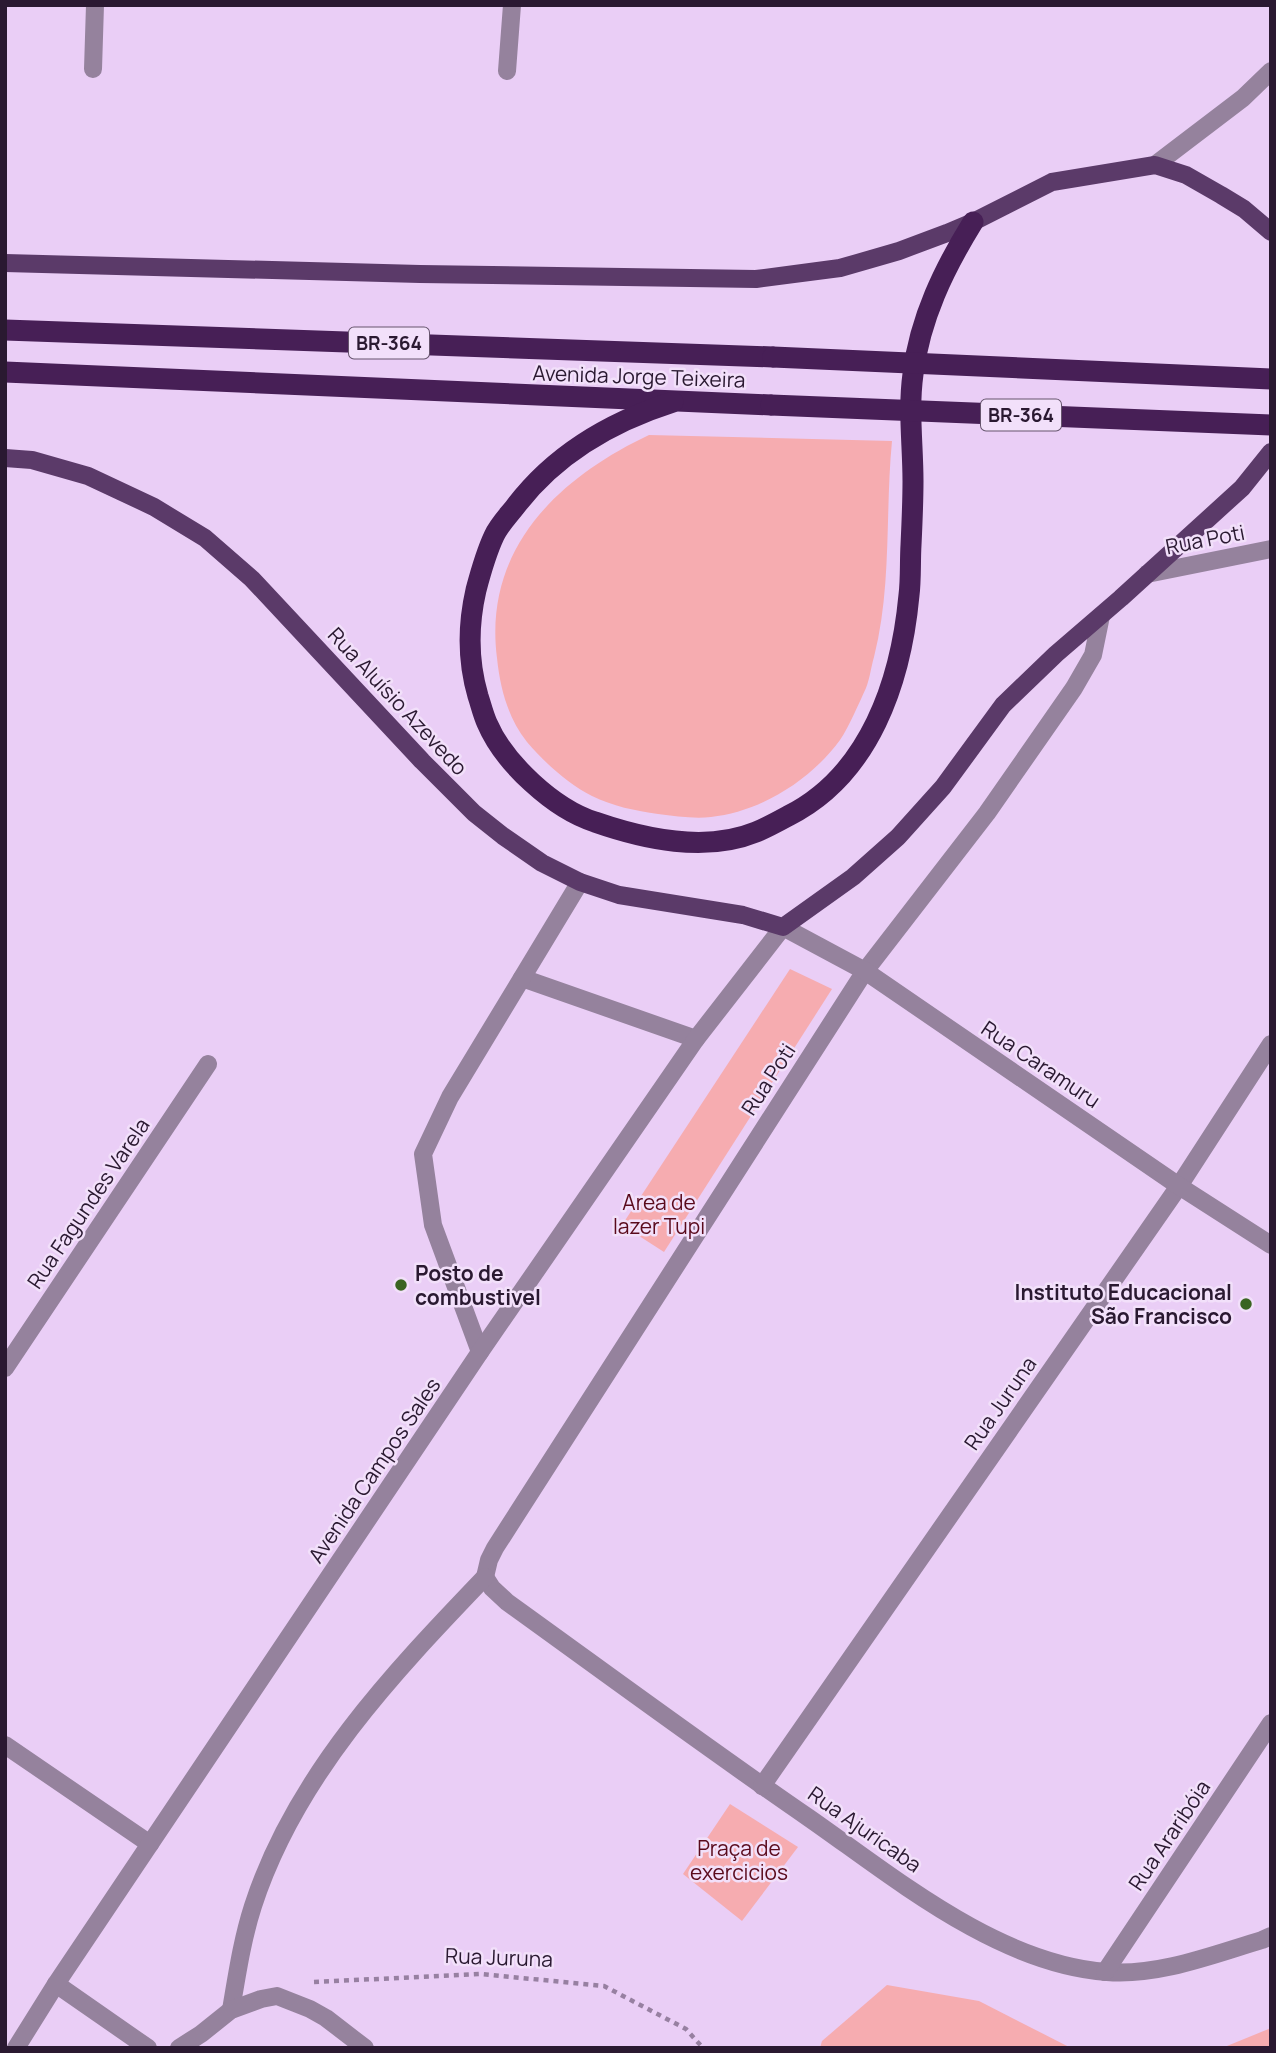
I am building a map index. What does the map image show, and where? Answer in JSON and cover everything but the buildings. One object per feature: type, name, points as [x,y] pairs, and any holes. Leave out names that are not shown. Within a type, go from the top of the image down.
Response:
[{"type":"highway","points":[[673,402],[639,413],[609,427],[574,449],[531,486],[496,532],[482,563],[472,605],[469,635],[475,685],[487,725],[507,756],[543,793],[581,818],[633,835],[713,842],[753,834],[803,808],[831,785],[860,754],[890,695],[902,648],[909,594],[913,373],[923,326],[936,290],[951,258],[973,222]]},
{"type":"highway","name":"Avenida Jorge Teixeira","points":[[5,330],[773,356],[1271,379]]},
{"type":"highway","name":"Avenida Jorge Teixeira","points":[[5,372],[1271,425]]},
{"type":"main road","points":[[5,262],[756,279],[840,268],[899,251],[973,222],[1052,182],[1155,165],[1186,175],[1244,209],[1270,230]]},
{"type":"main road","points":[[783,927],[853,877],[898,837],[943,787],[1003,705],[1056,654],[1242,488],[1271,452]]},
{"type":"main road","name":"Rua Aluísio Azevedo","points":[[5,458],[32,460],[88,476],[154,507],[205,538],[252,579],[474,813],[542,863],[580,882],[620,895],[743,915],[783,927]]},
{"type":"street","points":[[93,69],[95,5]]},
{"type":"street","points":[[507,71],[512,5]]},
{"type":"street","points":[[1155,165],[1243,98],[1271,71]]},
{"type":"street","name":"Rua Poti","points":[[1147,574],[1271,549]]},
{"type":"street","name":"Rua Poti","points":[[485,1577],[495,1549],[865,971],[987,813],[1074,688],[1093,654],[1101,616]]},
{"type":"street","points":[[480,1352],[433,1225],[423,1154],[450,1097],[580,882]]},
{"type":"street","name":"Rua Caramuru","points":[[783,927],[865,971],[1179,1186],[1271,1245]]},
{"type":"street","name":"Avenida Campos Sales","points":[[16,2048],[480,1352],[696,1038],[783,927]]},
{"type":"street","points":[[522,978],[696,1038]]},
{"type":"street","name":"Rua Juruna","points":[[762,1786],[1179,1186],[1271,1044]]},
{"type":"street","name":"Rua Fagundes Varela","points":[[5,1368],[208,1064]]},
{"type":"street","points":[[231,2010],[242,1945],[254,1904],[291,1819],[360,1715],[409,1657],[485,1577]]},
{"type":"street","name":"Rua Ajuricaba","points":[[485,1577],[507,1602],[762,1786],[938,1908],[1006,1945],[1064,1965],[1105,1972],[1134,1973],[1182,1964],[1271,1936]]},
{"type":"street","name":"Rua Araribóia","points":[[1105,1972],[1271,1723]]},
{"type":"street","points":[[5,1745],[150,1844]]},
{"type":"street","points":[[57,1984],[148,2048]]},
{"type":"street","points":[[179,2048],[231,2010],[277,1996],[326,2018],[365,2048]]},
{"type":"path","name":"Rua Juruna","points":[[277,1996],[316,1982],[481,1974],[604,1986],[686,2029],[703,2048]]},
{"type":"green space","points":[[649,435],[892,441],[886,577],[880,631],[866,688],[840,740],[814,768],[783,792],[729,814],[698,818],[650,813],[600,800],[583,791],[557,772],[520,733],[510,713],[500,680],[496,619],[502,583],[515,551],[534,522],[557,496],[616,452]]},
{"type":"green space","name":"Area de lazer Tupi","points":[[790,969],[832,989],[664,1252],[622,1225]]},
{"type":"green space","name":"Praça de exercicios","points":[[730,1804],[798,1847],[742,1921],[683,1874]]},
{"type":"green space","points":[[887,1985],[979,2001],[1071,2048],[820,2048],[822,2041]]},
{"type":"green space","points":[[1271,2028],[1271,2048],[1222,2048]]},
{"type":"place","name":"Posto de combustivel","points":[[401,1285]]},
{"type":"place","name":"Instituto Educacional São Francisco","points":[[1246,1304]]}]
